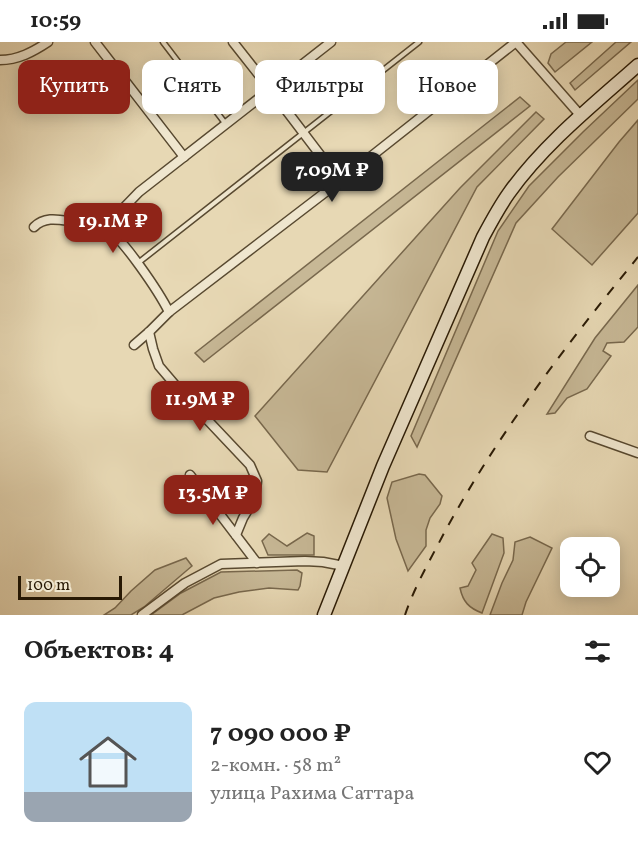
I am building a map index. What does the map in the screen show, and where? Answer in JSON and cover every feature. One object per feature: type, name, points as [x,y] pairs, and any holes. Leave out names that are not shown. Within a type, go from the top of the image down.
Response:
[{"type":"main road","points":[[324,615],[383,466],[483,237],[508,194],[528,168],[550,144],[638,65]]},
{"type":"street","points":[[0,60],[22,57],[48,42]]},
{"type":"street","points":[[95,42],[184,157]]},
{"type":"street","points":[[233,42],[255,70]]},
{"type":"street","points":[[308,60],[331,42]]},
{"type":"street","points":[[134,345],[169,312],[516,42],[581,116]]},
{"type":"street","points":[[106,228],[139,192],[255,100]]},
{"type":"street","points":[[289,114],[340,181]]},
{"type":"street","points":[[34,227],[38,222],[55,219],[106,228],[113,233],[137,263],[169,312]]},
{"type":"street","points":[[149,332],[159,366],[250,465],[257,481],[255,498],[236,535]]},
{"type":"street","points":[[590,436],[638,453]]},
{"type":"street","points":[[190,475],[257,563]]},
{"type":"street","points":[[142,615],[185,583],[221,564],[314,561],[344,566]]},
{"type":"lane","points":[[163,42],[225,123]]},
{"type":"lane","points":[[137,263],[419,42]]},
{"type":"shaded area","points":[[566,42],[592,42],[555,72],[548,63],[551,54]]},
{"type":"shaded area","points":[[616,42],[631,42],[575,90],[570,83]]},
{"type":"shaded area","points":[[638,80],[638,99],[558,177],[516,223],[417,447],[411,436],[498,231],[529,186]]},
{"type":"shaded area","points":[[520,97],[530,106],[204,362],[195,353]]},
{"type":"shaded area","points":[[536,112],[544,119],[477,187],[327,472],[298,470],[255,416],[460,188]]},
{"type":"shaded area","points":[[638,120],[638,213],[592,265],[552,229]]},
{"type":"shaded area","points":[[638,285],[638,327],[624,342],[607,343],[603,351],[611,356],[587,389],[567,398],[555,413],[547,414],[595,338]]},
{"type":"shaded area","points":[[419,474],[425,475],[442,496],[426,530],[426,546],[408,571],[396,539],[387,498],[392,482]]},
{"type":"shaded area","points":[[307,533],[314,536],[314,555],[268,555],[262,541],[269,534],[287,546]]},
{"type":"shaded area","points":[[492,534],[503,538],[504,553],[482,613],[467,604],[460,588],[468,586],[476,570],[472,563]]},
{"type":"shaded area","points":[[530,537],[552,548],[522,615],[490,615],[513,560],[515,542]]},
{"type":"shaded area","points":[[186,558],[192,566],[144,607],[131,615],[104,615],[115,608],[155,570]]},
{"type":"shaded area","points":[[297,570],[302,573],[298,590],[269,588],[239,592],[214,598],[182,615],[151,615],[181,593],[221,572]]},
{"type":"railway","points":[[405,615],[417,585],[442,537],[485,463],[533,392],[638,257]]}]
